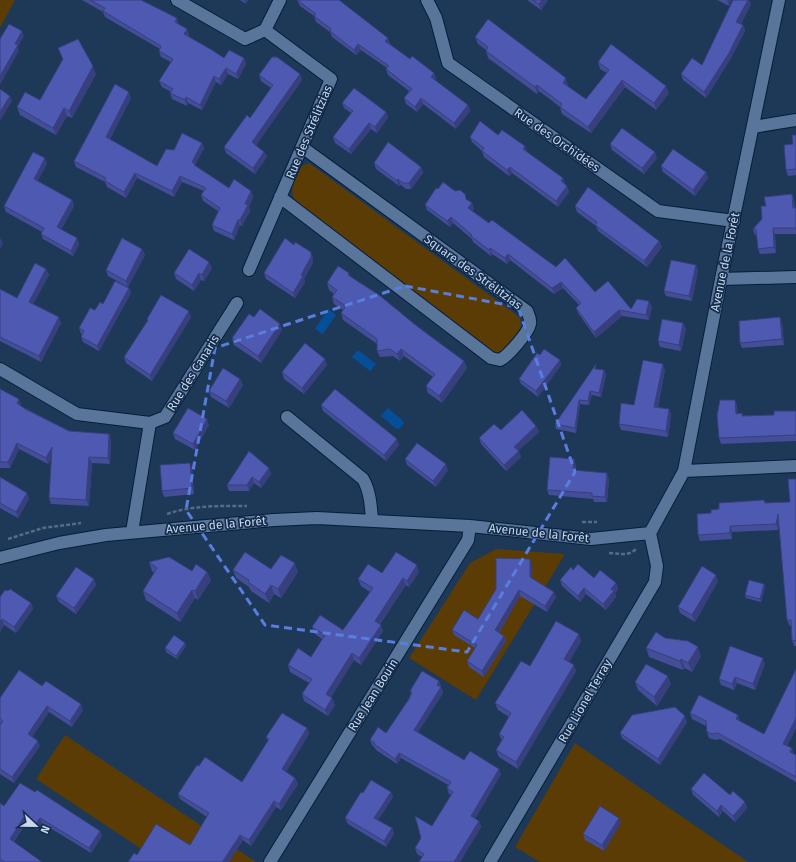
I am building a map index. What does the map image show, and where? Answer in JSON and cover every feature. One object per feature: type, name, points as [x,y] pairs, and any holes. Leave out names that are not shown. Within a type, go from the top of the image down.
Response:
[{"type":"street","points":[[177,0],[245,39],[265,30],[280,0]]},
{"type":"street","name":"Rue des Orchidées","points":[[427,0],[436,18],[448,63],[658,211],[734,221]]},
{"type":"street","name":"Avenue de la Forêt","points":[[0,558],[58,543],[132,532],[274,520],[317,518],[470,526],[591,539],[650,533],[684,471],[721,279],[779,0]]},
{"type":"street","name":"Rue des Strélitzias","points":[[249,270],[331,79],[265,30]]},
{"type":"street","points":[[753,127],[796,120]]},
{"type":"street","name":"Square des Strélitzias","points":[[280,197],[491,358],[500,360],[507,357],[530,326],[530,318],[527,312],[302,147]]},
{"type":"street","points":[[721,279],[796,277]]},
{"type":"street","name":"Rue des Canaris","points":[[150,423],[165,417],[237,303]]},
{"type":"street","points":[[0,369],[77,414],[150,423],[132,532]]},
{"type":"street","points":[[287,417],[363,479],[370,499],[372,520]]},
{"type":"street","points":[[684,471],[796,466]]},
{"type":"street","name":"Rue Jean Bouin","points":[[270,862],[468,540],[470,526]]},
{"type":"street","name":"Rue Lionel Terray","points":[[490,862],[655,582],[657,566],[650,533]]},
{"type":"path","points":[[605,553],[627,555],[632,553],[650,533]]},
{"type":"highlighted area","points":[[405,286],[518,307],[575,472],[467,652],[265,625],[186,510],[215,348]]},
{"type":"shaded area","points":[[0,0],[15,0],[0,28]]},
{"type":"shaded area","points":[[309,163],[520,318],[521,327],[506,348],[497,353],[493,351],[295,200],[292,187],[295,179],[300,167]]},
{"type":"shaded area","points":[[496,549],[565,554],[476,700],[409,658],[470,563]]},
{"type":"shaded area","points":[[65,735],[256,862],[161,862],[36,779]]},
{"type":"shaded area","points":[[575,743],[748,862],[540,862],[515,847]]},
{"type":"water","points":[[328,309],[336,315],[323,334],[315,329]]},
{"type":"water","points":[[358,350],[376,364],[370,371],[352,357]]},
{"type":"water","points":[[388,408],[404,423],[399,429],[395,428],[381,416]]},
{"type":"building","points":[[90,0],[141,0],[177,18],[175,22],[187,29],[184,34],[224,58],[229,50],[244,58],[236,74],[226,68],[219,79],[214,76],[200,105],[186,97],[185,100],[170,93],[173,89],[159,81],[173,59],[159,51],[161,46],[103,11],[105,8]]},
{"type":"building","points":[[297,0],[339,0],[388,38],[385,41],[410,59],[412,56],[434,73],[431,77],[468,105],[454,123],[421,98],[415,107],[404,98],[412,89],[386,69],[389,66],[358,44],[354,50],[314,16],[316,14]]},
{"type":"building","points":[[533,0],[542,0],[539,4]]},
{"type":"building","points":[[733,0],[748,0],[736,22],[743,25],[729,53],[704,92],[681,74],[692,58],[702,65]]},
{"type":"building","points":[[488,19],[566,78],[563,83],[586,99],[609,70],[598,62],[611,44],[666,86],[654,103],[622,80],[588,127],[560,107],[562,104],[537,85],[535,87],[486,51],[488,47],[475,37]]},
{"type":"building","points":[[9,24],[22,31],[15,44],[18,45],[0,76],[0,39]]},
{"type":"building","points":[[78,39],[93,66],[69,111],[64,108],[53,128],[17,107],[25,92],[40,100],[63,59],[58,48]]},
{"type":"building","points":[[272,57],[277,57],[300,74],[252,142],[264,152],[253,168],[224,147],[247,115],[250,118],[273,85],[259,75]]},
{"type":"building","points":[[115,84],[129,92],[106,137],[157,166],[166,149],[174,150],[182,133],[202,143],[192,162],[195,164],[194,165],[229,188],[234,179],[251,191],[245,204],[248,205],[240,220],[238,220],[232,234],[212,225],[220,208],[201,195],[206,188],[180,176],[172,191],[135,173],[124,192],[105,181],[106,178],[74,161]]},
{"type":"building","points":[[354,88],[386,112],[375,127],[369,123],[349,149],[333,137],[353,111],[342,103]]},
{"type":"building","points":[[0,89],[10,96],[0,112]]},
{"type":"building","points":[[480,121],[498,135],[502,130],[525,146],[523,149],[563,178],[561,181],[567,186],[556,201],[510,167],[507,170],[482,151],[484,148],[470,137]]},
{"type":"building","points":[[622,128],[655,152],[642,168],[610,144]]},
{"type":"building","points":[[792,135],[796,135],[796,169],[786,170],[784,145],[793,144]]},
{"type":"building","points":[[388,142],[421,167],[409,183],[403,183],[398,179],[397,181],[374,163]]},
{"type":"building","points":[[673,149],[706,172],[693,190],[661,166]]},
{"type":"building","points":[[33,152],[45,158],[34,179],[72,200],[57,227],[77,238],[71,251],[41,234],[44,228],[4,206]]},
{"type":"building","points":[[443,182],[455,191],[460,190],[465,194],[466,199],[472,203],[468,208],[489,223],[492,220],[556,267],[565,258],[595,292],[608,281],[631,309],[637,299],[649,301],[646,315],[619,310],[594,332],[576,308],[581,303],[561,282],[552,288],[508,254],[505,258],[490,248],[489,250],[471,236],[472,235],[451,217],[447,221],[425,205],[436,188],[438,189]]},
{"type":"building","points":[[588,187],[659,241],[644,261],[595,225],[597,222],[575,206]]},
{"type":"building","points":[[792,194],[793,208],[796,208],[796,228],[773,228],[774,247],[758,249],[756,229],[753,229],[762,219],[761,206],[766,206],[764,197]]},
{"type":"building","points":[[122,238],[142,249],[126,281],[106,270]]},
{"type":"building","points":[[285,238],[294,245],[295,242],[311,252],[311,257],[301,275],[303,276],[293,293],[264,273]]},
{"type":"building","points":[[189,249],[209,262],[202,275],[199,273],[192,285],[174,273]]},
{"type":"building","points":[[671,260],[696,265],[689,296],[664,291]]},
{"type":"building","points":[[35,263],[46,269],[29,302],[59,317],[39,356],[0,337],[0,289],[17,298]]},
{"type":"building","points":[[338,266],[349,273],[348,275],[379,295],[418,327],[464,361],[439,396],[426,386],[435,374],[401,349],[397,354],[390,349],[377,351],[377,339],[341,313],[346,306],[332,297],[337,290],[327,283]]},
{"type":"building","points":[[115,281],[129,288],[97,346],[81,337],[84,331],[79,328],[90,308],[95,310],[100,302],[103,304]]},
{"type":"building","points":[[161,295],[189,311],[150,375],[124,357],[148,320],[147,319]]},
{"type":"building","points":[[260,309],[280,324],[258,356],[232,338],[249,314],[254,317]]},
{"type":"building","points":[[780,317],[782,339],[740,343],[739,321]]},
{"type":"building","points":[[662,319],[683,323],[679,345],[658,341]]},
{"type":"building","points":[[305,343],[325,359],[302,388],[282,372]]},
{"type":"building","points":[[544,349],[560,360],[536,391],[519,379],[537,353],[540,355]]},
{"type":"building","points":[[643,360],[663,364],[654,407],[669,409],[666,431],[619,424],[621,403],[634,405]]},
{"type":"building","points":[[596,364],[595,369],[604,370],[599,393],[590,391],[588,401],[579,400],[575,428],[555,424]]},
{"type":"building","points":[[223,368],[240,379],[226,401],[209,391]]},
{"type":"building","points":[[0,389],[19,399],[17,403],[25,409],[69,431],[109,434],[108,458],[89,457],[86,500],[49,498],[52,447],[46,458],[17,443],[8,462],[0,462]]},
{"type":"building","points":[[335,389],[397,439],[384,455],[321,405]]},
{"type":"building","points":[[720,400],[735,400],[736,414],[742,413],[742,416],[774,415],[774,411],[796,411],[796,435],[719,438],[717,415]]},
{"type":"building","points":[[188,408],[207,419],[193,444],[173,433]]},
{"type":"building","points":[[522,410],[536,426],[514,447],[519,451],[504,465],[479,438],[494,424],[501,430]]},
{"type":"building","points":[[417,443],[446,464],[433,481],[405,459]]},
{"type":"building","points":[[249,451],[269,468],[259,482],[252,477],[247,485],[227,485]]},
{"type":"building","points":[[550,457],[574,459],[573,470],[607,473],[605,497],[592,496],[592,493],[547,490]]},
{"type":"building","points":[[190,463],[192,488],[162,491],[160,465]]},
{"type":"building","points":[[0,477],[27,493],[16,512],[0,503]]},
{"type":"building","points":[[788,479],[796,479],[796,641],[792,640],[791,620],[787,620],[778,514],[776,524],[730,526],[730,533],[698,535],[697,514],[711,513],[711,510],[719,509],[719,503],[764,500],[765,503],[790,502]]},
{"type":"building","points":[[245,552],[271,569],[281,555],[295,563],[278,589],[271,585],[265,594],[248,582],[249,580],[233,570]]},
{"type":"building","points":[[396,552],[417,565],[407,581],[403,578],[375,621],[381,625],[359,658],[352,653],[326,694],[332,698],[325,710],[302,694],[312,679],[288,665],[298,648],[311,657],[325,635],[312,627],[320,615],[343,630],[373,588],[358,579],[368,564],[382,573]]},
{"type":"building","points":[[169,557],[192,571],[196,564],[207,572],[195,591],[192,590],[177,613],[143,591],[157,568],[149,562]]},
{"type":"building","points":[[496,558],[530,559],[530,577],[554,592],[545,606],[519,590],[495,630],[504,636],[482,671],[467,661],[477,645],[452,630],[464,610],[478,619],[496,589]]},
{"type":"building","points":[[578,564],[594,578],[600,570],[616,583],[611,589],[614,591],[603,604],[584,588],[578,596],[560,580],[571,567],[573,570]]},
{"type":"building","points":[[702,566],[716,575],[692,615],[678,607]]},
{"type":"building","points":[[76,567],[94,579],[74,608],[56,596]]},
{"type":"building","points":[[749,580],[764,584],[760,599],[745,595]]},
{"type":"building","points":[[10,589],[31,603],[14,627],[2,619],[0,622],[0,597],[5,590],[8,591]]},
{"type":"building","points":[[556,621],[579,634],[564,659],[574,665],[516,762],[496,750],[504,737],[499,734],[511,713],[495,703],[521,661],[530,666]]},
{"type":"building","points":[[656,632],[665,638],[688,641],[698,647],[688,663],[681,659],[680,661],[646,648]]},
{"type":"building","points":[[174,635],[185,643],[176,656],[165,648]]},
{"type":"building","points":[[730,646],[763,658],[753,684],[735,677],[732,684],[719,679]]},
{"type":"building","points":[[646,664],[668,676],[654,697],[635,682]]},
{"type":"building","points":[[796,669],[796,718],[783,744],[792,748],[790,752],[796,755],[796,777],[718,733],[712,734],[707,732],[706,721],[690,713],[699,695],[738,715],[736,719],[764,734]]},
{"type":"building","points":[[19,670],[42,686],[46,681],[81,704],[70,721],[47,706],[28,734],[38,741],[12,777],[0,769],[0,725],[3,721],[0,718],[0,698]]},
{"type":"building","points":[[422,671],[439,681],[437,685],[441,687],[414,730],[464,760],[470,751],[499,769],[471,816],[479,821],[454,862],[419,862],[424,854],[415,848],[421,838],[415,816],[432,826],[453,792],[447,788],[451,782],[399,753],[395,759],[370,740],[378,727],[386,733],[409,699],[412,692],[410,691]]},
{"type":"building","points":[[675,707],[685,716],[658,759],[620,733],[632,715]]},
{"type":"building","points":[[282,713],[307,728],[282,769],[295,778],[279,804],[274,801],[249,840],[240,835],[223,861],[224,862],[128,862],[134,853],[137,855],[156,824],[190,845],[209,813],[178,794],[197,765],[199,766],[205,757],[242,782],[269,739],[266,737]]},
{"type":"building","points":[[704,773],[730,795],[733,791],[745,802],[733,816],[721,805],[717,811],[691,789]]},
{"type":"building","points":[[371,780],[391,792],[374,818],[392,828],[384,841],[345,818],[361,792],[363,793]]},
{"type":"building","points":[[20,783],[35,792],[37,790],[100,831],[89,848],[40,818],[35,825],[24,817],[10,839],[42,862],[4,862],[0,859],[0,803],[4,806]]},
{"type":"building","points":[[600,806],[619,818],[602,845],[583,834]]}]
